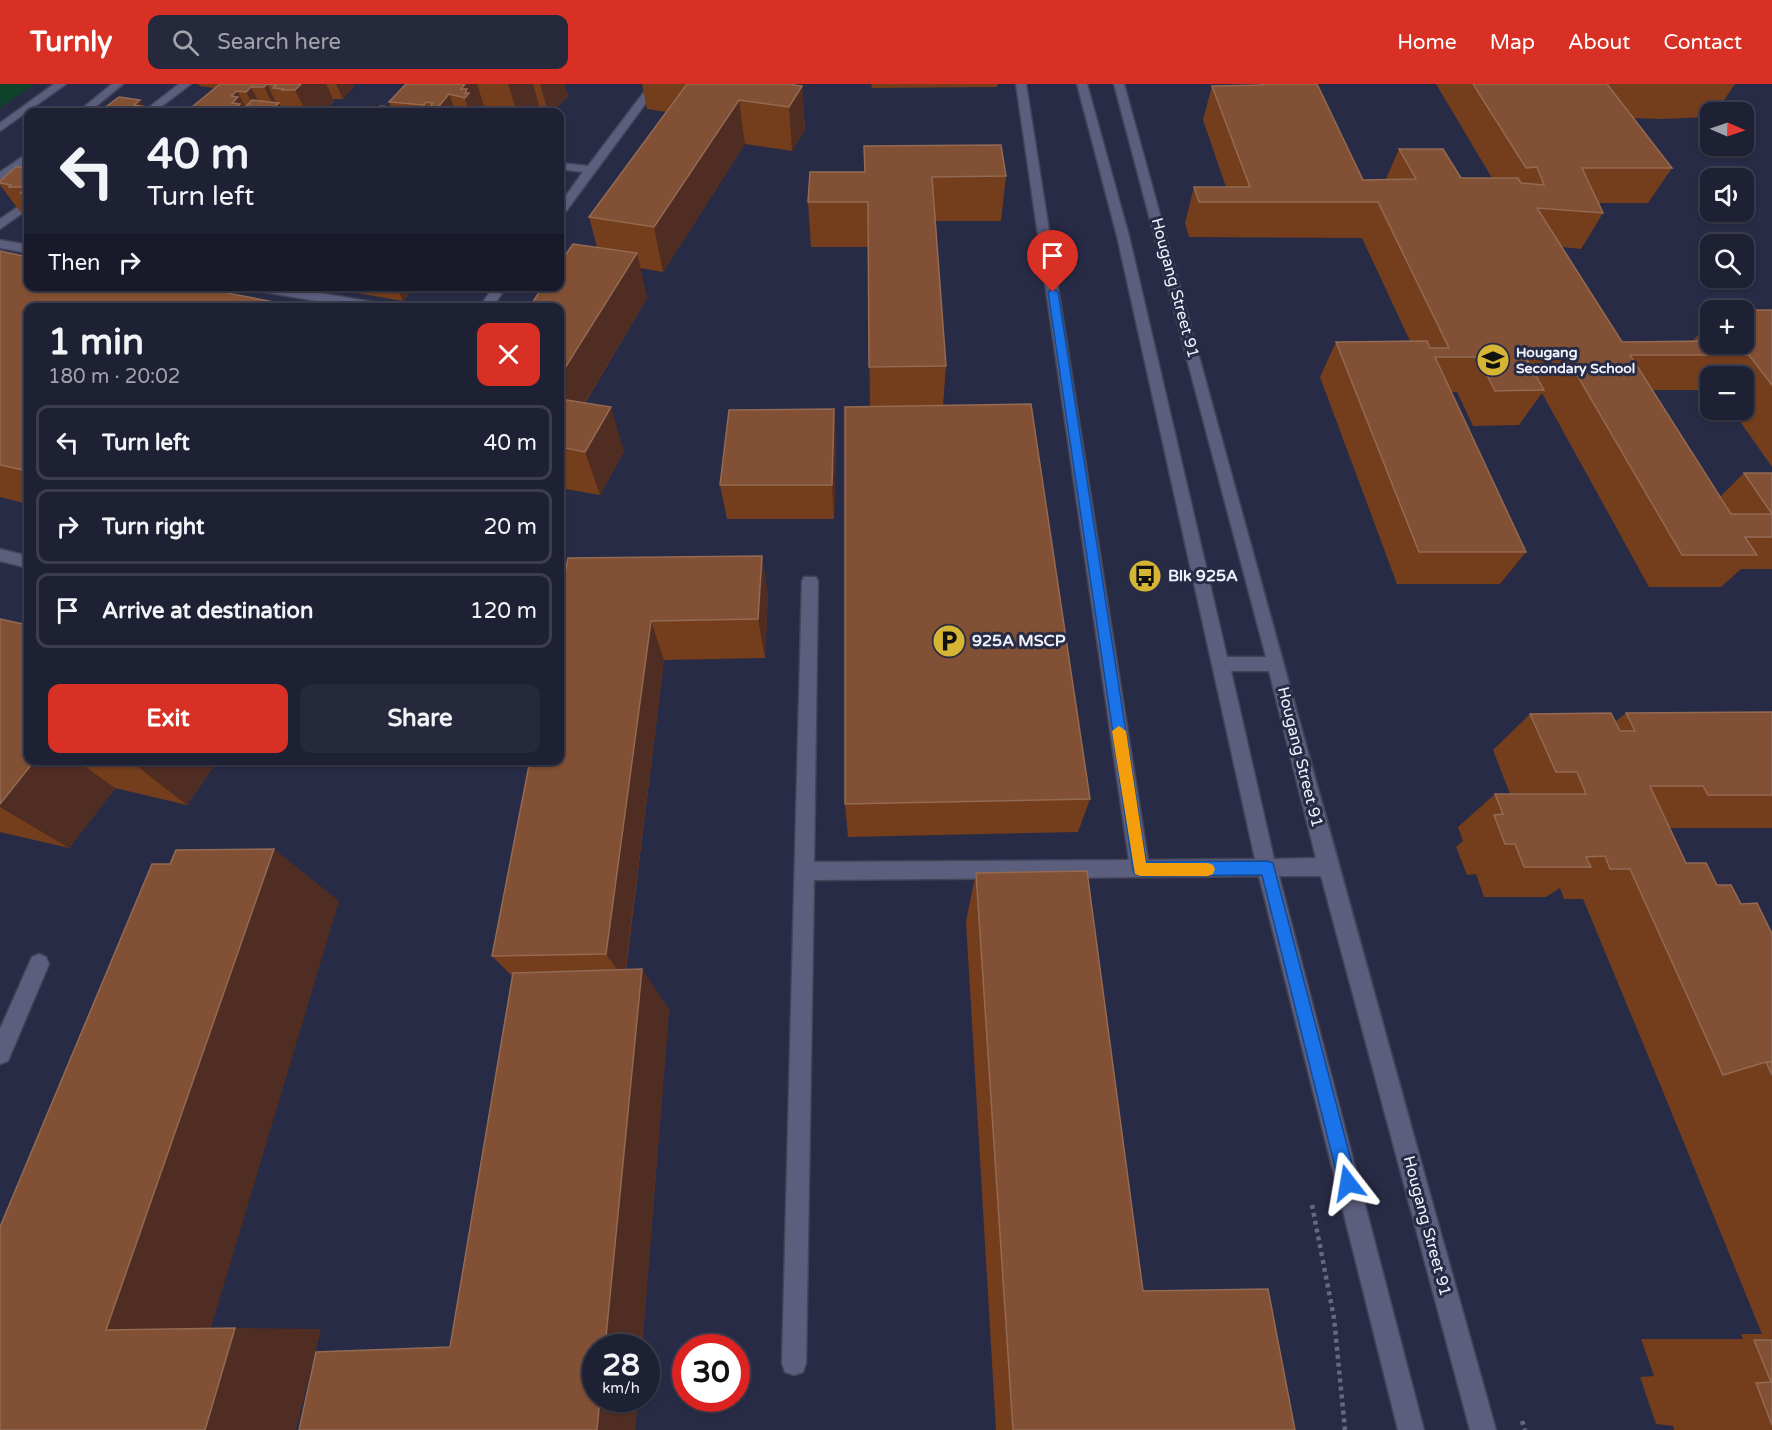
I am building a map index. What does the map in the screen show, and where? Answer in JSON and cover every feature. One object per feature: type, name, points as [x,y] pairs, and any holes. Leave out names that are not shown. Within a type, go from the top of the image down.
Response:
[{"type":"street","points":[[28,108],[61,84]]},
{"type":"street","points":[[87,108],[118,84]]},
{"type":"street","points":[[153,108],[186,84]]},
{"type":"street","points":[[564,206],[655,84]]},
{"type":"street","points":[[1021,84],[1140,869]]},
{"type":"street","points":[[1082,84],[1123,236],[1267,868],[1411,1430]]},
{"type":"street","name":"Hougang Street 91","points":[[1119,84],[1276,663],[1328,867],[1483,1430]]},
{"type":"street","points":[[0,128],[24,111]]},
{"type":"street","points":[[0,177],[24,159]]},
{"type":"street","points":[[564,167],[591,170]]},
{"type":"street","points":[[0,225],[24,207]]},
{"type":"street","points":[[0,244],[24,248]]},
{"type":"street","points":[[283,291],[354,303]]},
{"type":"street","points":[[0,555],[24,561]]},
{"type":"street","points":[[794,1363],[810,581]]},
{"type":"street","points":[[1221,664],[1276,663]]},
{"type":"street","points":[[803,871],[1328,867]]},
{"type":"street","points":[[0,1053],[39,964]]},
{"type":"green space","points":[[0,84],[34,84],[0,108]]},
{"type":"building","points":[[220,84],[267,84],[264,87],[251,87],[246,92],[237,91],[231,96],[238,97],[232,103],[240,104],[237,107],[245,108],[191,108]]},
{"type":"building","points":[[267,84],[301,84],[295,90],[282,90],[273,88],[276,85]]},
{"type":"building","points":[[406,84],[465,84],[461,89],[467,89],[465,93],[469,93],[465,98],[449,94],[437,108],[426,108],[433,103],[426,102],[424,105],[389,102]]},
{"type":"building","points":[[687,84],[802,86],[789,107],[739,100],[654,227],[589,217]]},
{"type":"building","points":[[1317,84],[1363,180],[1416,179],[1399,149],[1443,149],[1461,178],[1518,178],[1521,183],[1544,185],[1537,167],[1526,168],[1473,84],[1607,84],[1672,168],[1582,168],[1603,213],[1537,208],[1622,342],[1700,341],[1700,354],[1754,354],[1754,310],[1772,310],[1772,385],[1749,355],[1630,355],[1731,514],[1772,514],[1772,537],[1745,537],[1757,555],[1682,555],[1566,356],[1525,356],[1544,390],[1495,391],[1478,357],[1435,357],[1526,552],[1419,552],[1336,342],[1427,341],[1430,348],[1449,348],[1378,202],[1199,202],[1194,187],[1250,187],[1212,86]]},
{"type":"building","points":[[119,97],[140,100],[134,105],[147,107],[146,108],[104,108]]},
{"type":"building","points":[[252,100],[279,103],[273,108],[245,108]]},
{"type":"building","points":[[1001,145],[1006,176],[932,177],[946,366],[869,367],[868,202],[808,202],[810,172],[865,172],[864,146]]},
{"type":"building","points":[[16,167],[24,167],[24,187],[9,187],[11,185],[0,183],[0,181]]},
{"type":"building","points":[[573,244],[637,253],[564,370],[564,303],[532,303],[540,291],[564,291],[564,257]]},
{"type":"building","points":[[0,251],[24,256],[24,291],[217,291],[279,303],[24,303],[24,470],[0,465]]},
{"type":"building","points":[[564,400],[611,407],[585,452],[564,448]]},
{"type":"building","name":"925A MSCP","points":[[1031,404],[1090,799],[845,804],[845,407]]},
{"type":"building","points":[[834,409],[832,485],[720,485],[729,410]]},
{"type":"building","points":[[1744,473],[1772,473],[1772,514]]},
{"type":"building","points":[[762,556],[758,619],[651,621],[606,954],[492,956],[529,765],[564,765],[564,578],[568,558]]},
{"type":"building","points":[[0,619],[24,624],[24,765],[31,765],[0,804]]},
{"type":"building","points":[[1772,712],[1772,795],[1708,795],[1703,786],[1650,786],[1686,863],[1706,863],[1717,885],[1731,885],[1741,904],[1757,903],[1772,934],[1772,1062],[1723,1075],[1630,869],[1610,869],[1605,856],[1586,857],[1591,867],[1524,867],[1515,844],[1505,844],[1494,815],[1503,814],[1495,794],[1586,794],[1577,772],[1556,772],[1530,714],[1611,713],[1620,731],[1635,731],[1626,713]]},
{"type":"building","points":[[274,849],[106,1330],[235,1328],[205,1430],[0,1430],[0,1227],[152,864],[170,864],[176,850]]},
{"type":"building","points":[[1087,871],[1143,1291],[1268,1289],[1295,1430],[1013,1430],[976,873]]},
{"type":"building","points":[[642,969],[606,1334],[582,1334],[582,1412],[599,1412],[597,1430],[299,1430],[316,1352],[450,1347],[513,973]]},
{"type":"building","points":[[1766,1062],[1772,1062],[1772,1075]]},
{"type":"building","points":[[1754,1340],[1772,1340],[1772,1425],[1756,1383],[1771,1382]]},
{"type":"slow traffic","points":[[1119,731],[1140,869],[1208,869]]},
{"type":"place","name":"Hougang Secondary School","points":[[1493,360]]},
{"type":"place","name":"Blk 925A","points":[[1145,576]]},
{"type":"place","name":"925A MSCP","points":[[949,641]]},
{"type":"route","points":[[1053,292],[1140,869],[1267,868],[1348,1183]]}]
